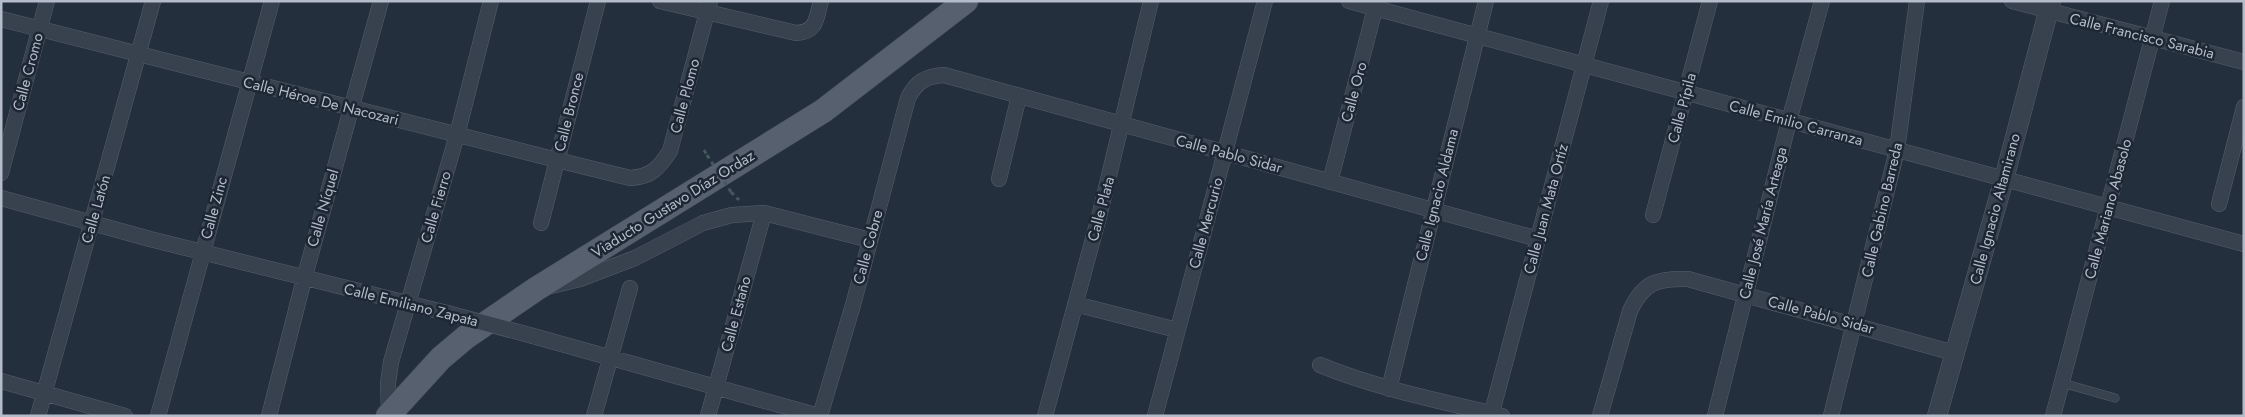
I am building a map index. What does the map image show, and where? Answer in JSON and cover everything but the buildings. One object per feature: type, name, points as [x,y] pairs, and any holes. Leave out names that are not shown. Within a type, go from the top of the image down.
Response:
[{"type":"main road","name":"Viaducto Gustavo Díaz Ordaz","points":[[388,415],[441,358],[466,337],[536,289],[823,112],[966,1]]},
{"type":"street","name":"Calle Cromo","points":[[1,172],[47,1]]},
{"type":"street","name":"Calle Latón","points":[[38,416],[153,1]]},
{"type":"street","name":"Calle Zinc","points":[[158,416],[272,1]]},
{"type":"street","name":"Calle Níquel","points":[[269,416],[304,279],[381,1]]},
{"type":"street","name":"Calle Fierro","points":[[388,415],[388,383],[391,362],[457,136],[491,1]]},
{"type":"street","name":"Calle Bronce","points":[[541,223],[598,1]]},
{"type":"street","points":[[660,1],[708,7],[782,31],[807,32],[815,22],[821,1]]},
{"type":"street","name":"Calle Plata","points":[[1045,416],[1122,125],[1151,1]]},
{"type":"street","name":"Calle Mercurio","points":[[1155,416],[1265,1]]},
{"type":"street","name":"Calle Emilio Carranza","points":[[1349,1],[1376,5],[1476,36],[2244,244]]},
{"type":"street","name":"Calle Ignacio Aldama","points":[[1389,389],[1432,210],[1486,1]]},
{"type":"street","name":"Calle Juan Mata Ortíz","points":[[1495,415],[1538,240],[1601,1]]},
{"type":"street","name":"Calle Pípila","points":[[1653,215],[1710,1]]},
{"type":"street","name":"Calle José María Arteaga","points":[[1715,416],[1789,121],[1822,1]]},
{"type":"street","name":"Calle Gabino Barreda","points":[[1831,416],[1897,150],[1917,1]]},
{"type":"street","name":"Calle Francisco Sarabia","points":[[2012,1],[2049,6],[2153,39],[2244,62]]},
{"type":"street","name":"Calle Mariano Abasolo","points":[[2053,416],[2162,1]]},
{"type":"street","name":"Calle Oro","points":[[1330,182],[1376,5]]},
{"type":"street","name":"Calle Ignacio Altamirano","points":[[1937,416],[2004,179],[2049,6]]},
{"type":"street","name":"Calle Plomo","points":[[641,177],[660,168],[670,151],[708,7]]},
{"type":"street","name":"Calle Héroe De Nacozari","points":[[1,19],[457,136],[630,178],[641,177]]},
{"type":"street","name":"Calle Pablo Sidar","points":[[920,81],[933,76],[944,76],[1538,240]]},
{"type":"street","name":"Calle Cobre","points":[[820,416],[908,98],[912,88],[920,81]]},
{"type":"street","points":[[999,179],[1019,96]]},
{"type":"street","points":[[2218,204],[2244,107]]},
{"type":"street","name":"Calle Emiliano Zapata","points":[[1,198],[304,279],[447,313],[610,356],[716,388],[820,416]]},
{"type":"street","points":[[536,289],[580,279],[635,258],[703,223],[732,215],[764,213],[870,240]]},
{"type":"street","name":"Calle Estaño","points":[[708,416],[764,213]]},
{"type":"street","name":"Calle Pablo Sidar","points":[[1600,416],[1636,296],[1657,280],[1670,278],[1688,279],[1954,353]]},
{"type":"street","points":[[594,416],[630,288]]},
{"type":"street","points":[[1075,304],[1177,330]]},
{"type":"street","points":[[1320,365],[1353,379],[1495,415]]},
{"type":"street","points":[[1,381],[125,416]]},
{"type":"lane","points":[[2062,383],[2115,398]]},
{"type":"path","points":[[704,150],[731,192]]}]
